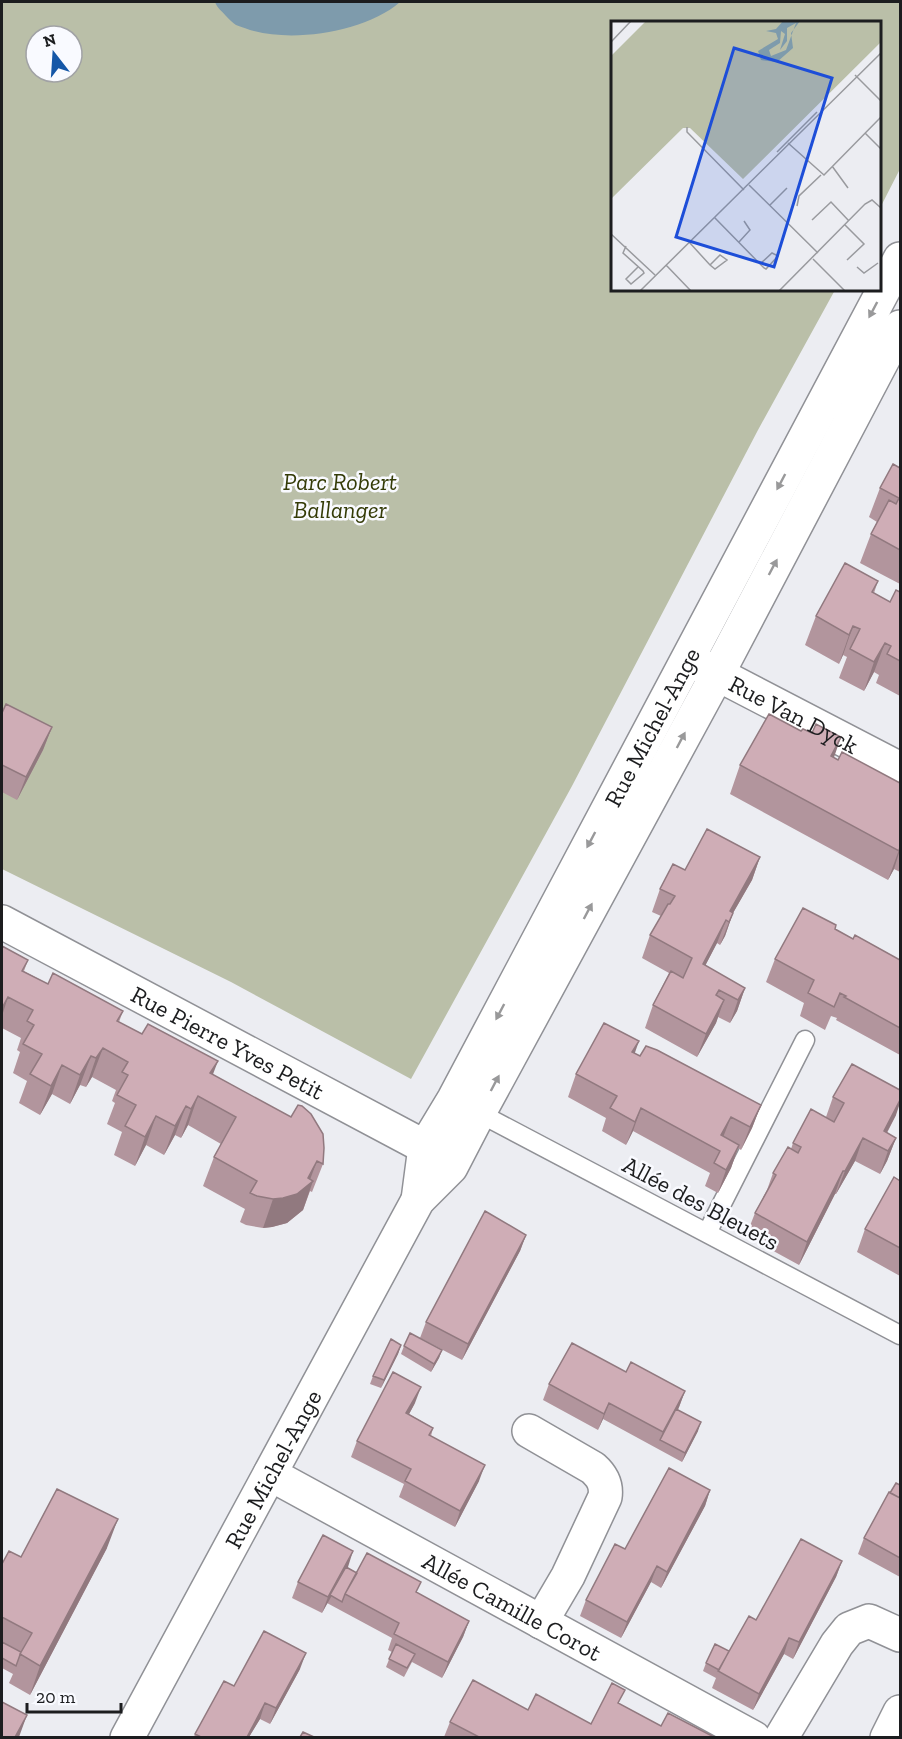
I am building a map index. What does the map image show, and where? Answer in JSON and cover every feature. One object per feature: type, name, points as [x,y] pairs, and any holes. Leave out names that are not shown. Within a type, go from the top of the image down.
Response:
[{"type":"street","name":"Rue Michel-Ange","points":[[418,1200],[425,1147],[454,1099],[900,259]]},
{"type":"street","name":"Rue Michel-Ange","points":[[127,1737],[418,1200],[451,1167],[718,673],[900,327]]},
{"type":"street","name":"Rue Van Dyck","points":[[688,659],[900,770]]},
{"type":"street","name":"Rue Pierre Yves Petit","points":[[2,922],[425,1147],[451,1167]]},
{"type":"street","points":[[529,1431],[593,1468],[601,1476],[606,1492],[568,1576],[542,1622]]},
{"type":"street","name":"Allée Camille Corot","points":[[270,1474],[754,1737]]},
{"type":"street","points":[[781,1737],[837,1644],[849,1629],[869,1621],[900,1635]]},
{"type":"street","points":[[887,1737],[900,1712]]},
{"type":"lane","points":[[708,1233],[805,1040]]},
{"type":"lane","name":"Allée des Bleuets","points":[[479,1113],[900,1335]]},
{"type":"green space","name":"Parc Robert Ballanger","points":[[2,2],[900,2],[900,169],[881,206],[881,21],[611,21],[611,291],[834,291],[758,430],[572,786],[411,1079],[231,982],[2,869]]},
{"type":"water","points":[[215,2],[400,2],[368,21],[349,27],[307,35],[287,35],[267,34],[236,25]]},
{"type":"building","points":[[893,464],[900,468],[900,550],[871,534],[889,500],[896,504],[899,498],[880,488]]},
{"type":"building","points":[[845,563],[878,581],[872,592],[890,602],[896,590],[900,592],[900,661],[887,654],[891,646],[885,643],[874,662],[850,649],[860,629],[853,626],[849,635],[816,616]]},
{"type":"building","points":[[6,704],[52,727],[26,777],[2,765],[2,713]]},
{"type":"building","points":[[769,714],[801,731],[803,729],[812,733],[816,724],[841,737],[831,756],[838,760],[842,752],[900,783],[899,851],[740,765]]},
{"type":"building","points":[[707,829],[760,857],[730,911],[733,913],[729,922],[726,920],[703,964],[745,988],[738,1000],[719,990],[716,995],[724,1000],[706,1034],[653,1005],[671,971],[683,978],[692,958],[650,935],[675,896],[660,889],[673,864],[685,870]]},
{"type":"building","points":[[803,908],[836,925],[835,929],[853,939],[855,935],[900,960],[900,1028],[840,993],[834,1007],[808,993],[814,980],[775,959]]},
{"type":"building","points":[[2,946],[28,960],[22,971],[48,984],[53,973],[123,1011],[117,1021],[142,1034],[148,1024],[218,1061],[210,1073],[291,1117],[298,1105],[302,1106],[311,1114],[323,1134],[323,1164],[317,1161],[308,1178],[313,1181],[297,1194],[283,1198],[273,1199],[250,1193],[257,1181],[214,1157],[236,1117],[198,1096],[191,1109],[186,1106],[175,1126],[156,1116],[145,1137],[125,1126],[136,1105],[117,1095],[128,1075],[122,1072],[128,1062],[103,1048],[96,1058],[91,1056],[80,1075],[62,1065],[51,1086],[30,1074],[42,1054],[23,1044],[34,1025],[27,1021],[33,1010],[8,997],[2,1008]]},
{"type":"building","points":[[604,1023],[639,1041],[632,1052],[640,1056],[646,1046],[657,1050],[761,1105],[750,1127],[731,1117],[721,1135],[739,1145],[726,1170],[714,1163],[720,1151],[641,1108],[635,1122],[610,1108],[617,1096],[576,1074]]},
{"type":"building","points":[[852,1064],[900,1090],[900,1100],[884,1131],[896,1138],[888,1151],[863,1138],[843,1171],[807,1242],[755,1213],[788,1147],[798,1153],[801,1147],[793,1143],[811,1109],[834,1122],[844,1103],[833,1097]]},
{"type":"building","points":[[894,1177],[900,1181],[900,1248],[865,1229]]},
{"type":"building","points":[[485,1211],[526,1235],[468,1344],[426,1322]]},
{"type":"building","points":[[410,1333],[442,1350],[434,1364],[404,1346]]},
{"type":"building","points":[[391,1339],[401,1345],[384,1380],[373,1376]]},
{"type":"building","points":[[572,1343],[626,1372],[631,1362],[685,1391],[663,1432],[609,1403],[604,1414],[549,1384]]},
{"type":"building","points":[[393,1372],[421,1387],[406,1413],[433,1428],[429,1435],[485,1465],[460,1511],[405,1481],[411,1469],[357,1441]]},
{"type":"building","points":[[676,1409],[701,1422],[685,1453],[660,1440]]},
{"type":"building","points":[[669,1468],[710,1490],[667,1572],[657,1566],[627,1622],[586,1600],[615,1544],[625,1549]]},
{"type":"building","points":[[896,1483],[900,1485],[900,1498],[890,1493]]},
{"type":"building","points":[[57,1489],[118,1519],[40,1666],[20,1654],[32,1633],[2,1617],[2,1564],[9,1551],[21,1557]]},
{"type":"building","points":[[889,1492],[900,1498],[900,1558],[864,1538]]},
{"type":"building","points":[[323,1535],[353,1551],[328,1597],[298,1582]]},
{"type":"building","points":[[801,1539],[842,1561],[799,1642],[789,1638],[759,1694],[718,1671],[749,1616],[756,1620]]},
{"type":"building","points":[[367,1553],[421,1582],[416,1592],[469,1621],[448,1662],[394,1634],[399,1623],[345,1594]]},
{"type":"building","points":[[346,1567],[357,1573],[342,1602],[330,1595]]},
{"type":"building","points":[[264,1631],[306,1653],[276,1708],[265,1703],[247,1737],[201,1737],[195,1734],[224,1681],[234,1686]]},
{"type":"building","points":[[2,1642],[21,1652],[16,1666],[2,1658]]},
{"type":"building","points":[[396,1644],[415,1654],[407,1668],[389,1659]]},
{"type":"building","points":[[715,1644],[729,1651],[719,1670],[706,1663]]},
{"type":"building","points":[[473,1680],[528,1710],[536,1694],[591,1724],[612,1683],[625,1690],[618,1703],[661,1726],[668,1713],[714,1737],[479,1737],[450,1722]]},
{"type":"building","points":[[2,1702],[27,1715],[15,1737],[2,1737]]},
{"type":"building","points":[[303,1732],[314,1737],[300,1737]]}]
